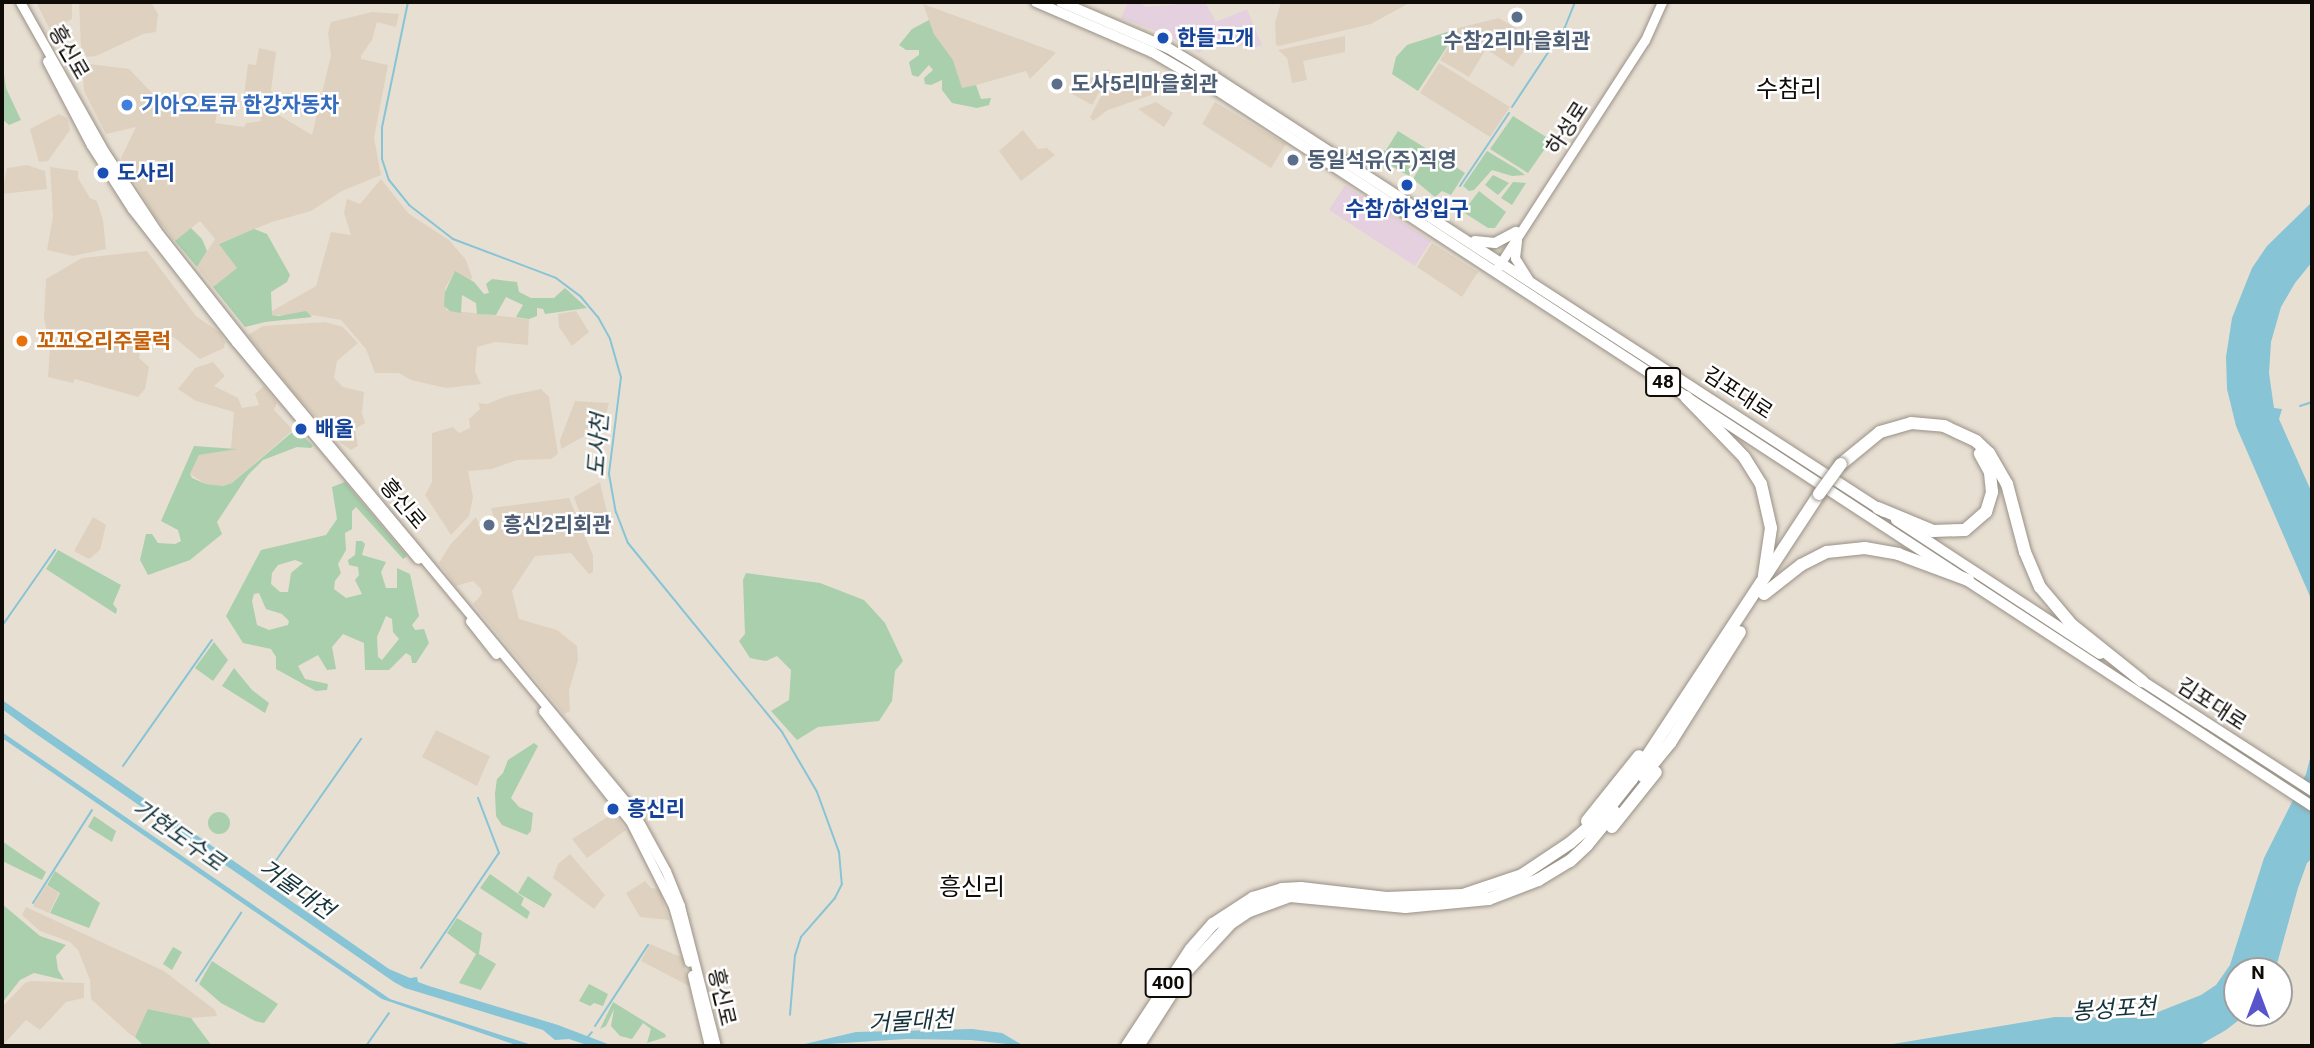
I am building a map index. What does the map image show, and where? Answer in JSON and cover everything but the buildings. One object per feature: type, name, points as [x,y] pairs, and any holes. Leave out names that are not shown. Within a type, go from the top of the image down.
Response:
[{"type":"highway","points":[[1686,397],[1744,457],[1761,484],[1771,528],[1763,588]]},
{"type":"highway","points":[[1666,738],[1843,466],[1880,432],[1911,423],[1944,426],[1976,441],[1999,468],[2032,569],[2054,607],[2142,681]]},
{"type":"highway","points":[[1843,466],[1883,438],[1902,431],[1925,429],[1957,436],[1987,463],[1990,472],[1990,503],[1980,520],[1965,530],[1933,531],[1878,508]]},
{"type":"highway","points":[[1763,588],[1827,552],[1865,548],[1898,554],[1968,580]]},
{"type":"highway","name":"400","points":[[1127,1046],[1191,949],[1213,924],[1253,898],[1282,889],[1322,888],[1386,898],[1429,898],[1481,891],[1522,875],[1581,833],[1614,802],[1666,738]]},
{"type":"highway","name":"400","points":[[1138,1046],[1184,974],[1231,922],[1271,901],[1308,896],[1405,907],[1477,902],[1501,896],[1538,880],[1570,861],[1587,845],[1666,738]]},
{"type":"main road","name":"흥신로","points":[[14,2],[91,145],[132,209],[236,342],[625,811],[652,861],[680,925],[709,1046]]},
{"type":"main road","name":"흥신로","points":[[20,2],[104,151],[156,230],[261,363],[632,809],[677,897],[716,1046]]},
{"type":"main road","name":"김포대로","points":[[1036,2],[1172,63],[1496,266],[1686,397],[2312,806]]},
{"type":"main road","name":"김포대로","points":[[1061,2],[1168,48],[1458,235],[1496,266],[1529,281],[2312,791]]},
{"type":"main road","name":"하성로","points":[[1496,266],[1641,40],[1660,2]]},
{"type":"main road","points":[[1458,235],[1490,244],[1517,234],[1515,258],[1529,281]]},
{"type":"shaded area","points":[[36,2],[72,2],[72,19],[50,30]]},
{"type":"shaded area","points":[[79,2],[151,2],[158,14],[156,32],[143,34],[96,56],[87,57],[81,47]]},
{"type":"shaded area","points":[[1128,2],[1139,2],[1146,7],[1205,2],[1216,22],[1247,9],[1262,45],[1256,47],[1211,43],[1199,53],[1165,34],[1121,18]]},
{"type":"shaded area","points":[[1281,2],[1411,2],[1371,24],[1279,46],[1276,45],[1275,23]]},
{"type":"shaded area","points":[[923,4],[1055,54],[1030,79],[1026,71],[962,89],[953,60],[934,34]]},
{"type":"shaded area","points":[[372,12],[399,14],[396,27],[377,22],[372,40],[361,56],[361,59],[388,65],[374,138],[381,175],[342,191],[311,211],[272,222],[220,243],[237,268],[213,287],[197,267],[215,239],[200,221],[175,241],[155,217],[121,158],[136,127],[106,134],[84,91],[82,63],[129,69],[160,101],[189,101],[216,96],[220,100],[215,123],[244,127],[246,123],[261,121],[259,112],[247,109],[243,103],[248,64],[256,65],[259,48],[276,52],[271,91],[276,100],[272,111],[312,135],[331,55],[328,33],[331,22]]},
{"type":"shaded area","points":[[1499,18],[1532,38],[1513,67],[1486,49],[1469,77],[1440,60],[1455,36],[1450,30]]},
{"type":"shaded area","points":[[1345,36],[1345,52],[1303,61],[1307,80],[1292,83],[1287,58],[1278,50]]},
{"type":"shaded area","points":[[1439,63],[1510,107],[1490,137],[1420,93]]},
{"type":"shaded area","points":[[1109,69],[1110,74],[1092,105],[1072,94],[1083,82]]},
{"type":"shaded area","points":[[1112,76],[1153,83],[1157,93],[1108,110],[1093,121],[1090,117]]},
{"type":"shaded area","points":[[1156,102],[1173,113],[1164,127],[1138,109]]},
{"type":"shaded area","points":[[1215,102],[1286,144],[1271,168],[1202,124]]},
{"type":"shaded area","points":[[59,114],[67,118],[70,130],[48,161],[39,162],[30,129]]},
{"type":"shaded area","points":[[1023,130],[1038,149],[1047,148],[1055,155],[1021,181],[999,151]]},
{"type":"shaded area","points":[[27,165],[45,171],[47,189],[2,194],[7,168]]},
{"type":"shaded area","points":[[50,167],[78,171],[78,178],[90,198],[97,201],[103,220],[106,249],[73,256],[47,250],[53,216]]},
{"type":"shaded area","points":[[381,179],[409,214],[449,240],[466,260],[471,280],[455,272],[445,288],[446,310],[529,319],[528,345],[495,342],[477,347],[475,372],[481,384],[446,388],[411,380],[399,373],[375,373],[366,349],[341,320],[312,315],[272,315],[272,311],[316,286],[331,232],[351,235],[344,213],[347,199],[360,204]]},
{"type":"shaded area","points":[[1345,185],[1431,241],[1415,266],[1329,210]]},
{"type":"shaded area","points":[[1432,243],[1478,272],[1462,297],[1417,267]]},
{"type":"shaded area","points":[[147,251],[196,316],[219,332],[225,342],[224,348],[200,359],[175,338],[153,331],[143,333],[139,358],[149,367],[145,389],[138,397],[75,379],[73,383],[48,377],[50,345],[44,318],[46,279],[82,258]]},
{"type":"shaded area","points":[[576,311],[589,332],[572,346],[559,327],[558,314]]},
{"type":"shaded area","points":[[325,322],[343,327],[358,343],[337,361],[334,378],[343,387],[364,392],[362,413],[365,423],[355,429],[358,446],[351,450],[341,443],[295,394],[248,335],[263,326]]},
{"type":"shaded area","points":[[213,362],[225,376],[214,386],[238,398],[242,408],[259,405],[255,394],[264,386],[277,403],[274,410],[293,430],[232,483],[223,486],[206,484],[190,474],[199,455],[234,449],[231,448],[234,412],[196,401],[178,389],[195,368]]},
{"type":"shaded area","points":[[541,389],[549,397],[558,454],[551,459],[517,460],[492,469],[468,471],[473,497],[469,516],[451,535],[425,495],[432,482],[432,433],[453,427],[459,433],[470,428],[469,419],[480,409],[478,403],[487,404],[507,396]]},
{"type":"shaded area","points":[[575,401],[609,403],[603,426],[561,449],[560,440]]},
{"type":"shaded area","points":[[600,482],[614,535],[588,534],[574,497]]},
{"type":"shaded area","points":[[569,498],[593,555],[593,572],[589,574],[571,553],[535,556],[512,591],[519,619],[557,630],[577,646],[578,660],[569,690],[570,711],[564,714],[473,604],[482,594],[481,589],[473,581],[456,586],[439,563],[450,545],[476,517],[483,533],[497,529],[491,508]]},
{"type":"shaded area","points":[[93,517],[106,525],[100,550],[89,559],[74,551]]},
{"type":"shaded area","points":[[436,730],[490,756],[477,786],[422,757]]},
{"type":"shaded area","points":[[614,813],[626,830],[587,858],[572,839]]},
{"type":"shaded area","points":[[570,854],[605,895],[594,909],[553,878],[558,864]]},
{"type":"shaded area","points":[[645,881],[651,888],[659,889],[669,920],[640,917],[626,893]]},
{"type":"shaded area","points":[[46,885],[59,893],[49,913],[33,906]]},
{"type":"shaded area","points":[[26,907],[164,971],[215,1010],[217,1016],[191,1018],[149,1009],[135,1037],[131,1035],[91,999],[90,980],[78,950],[70,942],[40,931],[22,915]]},
{"type":"shaded area","points":[[650,944],[683,958],[689,986],[641,961]]},
{"type":"shaded area","points":[[25,983],[84,983],[84,998],[66,1002],[40,1030],[26,1020],[2,1046],[2,1007]]},
{"type":"green space","points":[[929,20],[934,34],[953,60],[962,88],[976,85],[981,99],[991,98],[989,105],[977,108],[952,103],[942,90],[942,80],[931,85],[925,84],[924,78],[933,70],[929,65],[918,77],[912,75],[909,62],[919,55],[919,50],[906,50],[899,45],[912,29]]},
{"type":"green space","points":[[1447,32],[1454,36],[1418,91],[1392,74],[1396,57],[1407,45]]},
{"type":"green space","points":[[2,60],[6,88],[21,120],[9,125],[2,119]]},
{"type":"green space","points":[[1513,116],[1551,140],[1528,173],[1490,149]]},
{"type":"green space","points":[[1398,131],[1427,149],[1417,169],[1386,150]]},
{"type":"green space","points":[[1384,150],[1412,168],[1409,176],[1379,159]]},
{"type":"green space","points":[[1430,150],[1465,173],[1451,195],[1442,191],[1435,197],[1413,179]]},
{"type":"green space","points":[[1487,151],[1525,175],[1512,176],[1492,170],[1474,190],[1469,191],[1463,186]]},
{"type":"green space","points":[[1493,175],[1509,183],[1498,195],[1485,185]]},
{"type":"green space","points":[[1513,182],[1526,183],[1512,205],[1501,198]]},
{"type":"green space","points":[[1479,191],[1506,212],[1495,228],[1488,228],[1463,212]]},
{"type":"green space","points":[[191,228],[202,239],[207,251],[197,267],[175,241]]},
{"type":"green space","points":[[254,229],[267,234],[290,275],[287,282],[271,292],[272,315],[306,311],[312,317],[245,327],[213,287],[237,268],[219,244]]},
{"type":"green space","points":[[455,271],[474,282],[484,294],[489,293],[486,284],[492,279],[517,282],[519,292],[531,298],[554,298],[565,288],[587,308],[545,314],[543,309],[537,308],[537,316],[529,319],[516,317],[523,305],[506,297],[496,315],[477,314],[476,303],[462,295],[461,313],[450,311],[444,306],[445,292]]},
{"type":"green space","points":[[296,429],[313,446],[311,448],[297,447],[263,460],[248,475],[217,522],[222,534],[190,560],[148,575],[140,560],[146,534],[152,534],[158,543],[175,544],[181,541],[178,530],[161,521],[194,446],[237,449],[199,455],[190,474],[192,478],[206,484],[223,486],[232,483]]},
{"type":"green space","points":[[345,482],[407,556],[403,559],[356,507],[352,511],[352,529],[345,533],[346,550],[338,564],[341,573],[335,581],[334,589],[346,598],[362,594],[355,580],[359,575],[358,567],[349,565],[348,560],[355,555],[356,541],[362,541],[365,544],[362,555],[386,562],[381,572],[386,588],[397,588],[397,568],[410,574],[419,616],[412,625],[415,630],[424,629],[429,643],[416,663],[412,663],[411,656],[406,653],[389,670],[365,670],[364,643],[343,634],[332,647],[336,669],[327,670],[318,655],[298,666],[305,679],[328,684],[327,690],[316,691],[276,669],[276,657],[271,649],[243,643],[226,616],[261,550],[326,535],[337,519],[332,487]],"holes":[[[295,560],[303,563],[291,573],[288,592],[280,592],[271,584],[272,573],[278,565]],[[259,593],[266,609],[282,614],[289,621],[288,625],[269,630],[257,625],[252,601],[254,594]],[[386,616],[392,619],[393,632],[399,639],[382,660],[378,657],[377,637]]]},
{"type":"green space","points":[[58,550],[121,585],[113,604],[117,609],[116,614],[46,569]]},
{"type":"green space","points":[[746,573],[820,583],[864,600],[885,623],[903,661],[895,671],[892,701],[879,721],[818,727],[797,740],[771,711],[789,700],[791,670],[777,656],[766,661],[750,658],[739,641],[745,634],[743,580]]},
{"type":"green space","points":[[214,642],[228,660],[213,681],[195,668]]},
{"type":"green space","points":[[234,668],[252,690],[269,703],[265,713],[222,686]]},
{"type":"green space","points":[[534,743],[538,746],[511,798],[519,807],[533,813],[531,831],[527,835],[502,825],[496,816],[495,793],[497,779],[503,773],[508,760]]},
{"type":"green space","points":[[219,812],[229,819],[230,823],[223,833],[219,834],[209,827],[208,823],[215,813]]},
{"type":"green space","points":[[94,816],[116,831],[112,842],[88,827]]},
{"type":"green space","points":[[2,841],[46,872],[42,880],[2,861]]},
{"type":"green space","points":[[55,871],[100,903],[89,928],[50,913],[60,893],[47,885]]},
{"type":"green space","points":[[490,874],[524,898],[521,905],[530,912],[527,919],[480,888]]},
{"type":"green space","points":[[528,876],[552,894],[544,908],[518,893]]},
{"type":"green space","points":[[2,904],[40,936],[66,945],[56,956],[58,970],[64,980],[34,973],[20,980],[2,1003]]},
{"type":"green space","points":[[457,918],[482,933],[479,954],[496,964],[481,990],[459,983],[476,954],[447,933]]},
{"type":"green space","points":[[173,947],[182,952],[172,970],[163,964]]},
{"type":"green space","points":[[212,961],[278,1004],[264,1023],[221,1003],[199,984]]},
{"type":"green space","points":[[589,984],[608,994],[603,1006],[594,1003],[590,1006],[579,1001]]},
{"type":"green space","points":[[613,1002],[666,1037],[647,1043],[651,1029],[643,1023],[632,1039],[620,1036],[611,1026],[614,1009],[606,1026],[600,1029]]},
{"type":"green space","points":[[148,1009],[191,1018],[212,1046],[144,1046],[135,1037]]},
{"type":"water","points":[[2312,202],[2312,262],[2281,307],[2271,342],[2269,373],[2274,408],[2282,409],[2279,419],[2312,493],[2312,601],[2236,426],[2227,389],[2226,357],[2232,318],[2252,268],[2267,246]]},
{"type":"water","points":[[2,700],[389,969],[410,978],[417,977],[418,982],[429,986],[558,1025],[613,1046],[590,1046],[569,1039],[555,1040],[543,1030],[405,988],[394,982],[29,729],[2,709]]},
{"type":"water","points":[[2,732],[390,999],[535,1046],[519,1046],[382,999],[2,738]]},
{"type":"water","points":[[2312,751],[2312,858],[2307,863],[2298,888],[2279,957],[2233,957],[2264,858],[2306,774]]},
{"type":"water","points":[[2223,975],[2223,1027],[2230,1027],[2198,1046],[1881,1046],[2055,1017],[2143,1018],[2201,995],[2216,985]]},
{"type":"water","points":[[972,1029],[1002,1033],[1024,1046],[971,1040],[906,1039],[796,1046],[856,1032]]},
{"type":"waterway","name":"도사천","points":[[408,2],[382,128],[382,159],[389,180],[409,205],[453,239],[556,278],[581,297],[598,317],[610,339],[621,377],[609,474],[616,512],[628,543],[782,732],[817,792],[839,852],[842,884],[835,898],[801,937],[795,955],[790,1015]]},
{"type":"waterway","points":[[1512,107],[1565,27],[1574,5]]},
{"type":"waterway","points":[[1460,186],[1509,113]]},
{"type":"waterway","points":[[2300,406],[2312,402]]},
{"type":"waterway","points":[[2,626],[55,550]]},
{"type":"waterway","points":[[123,766],[212,640]]},
{"type":"waterway","name":"거물대천","points":[[270,869],[361,739]]},
{"type":"waterway","points":[[421,968],[499,853],[478,798]]},
{"type":"waterway","points":[[33,903],[92,810]]},
{"type":"waterway","points":[[196,981],[241,913]]},
{"type":"waterway","points":[[595,1026],[648,945]]},
{"type":"waterway","points":[[366,1046],[389,1013]]},
{"type":"waterway","points":[[586,1039],[592,1032]]},
{"type":"place","name":"수참2리마을회관","points":[[1517,17]]},
{"type":"place","name":"한들고개","points":[[1163,38]]},
{"type":"place","name":"도사5리마을회관","points":[[1057,84]]},
{"type":"place","name":"기아오토큐 한강자동차","points":[[127,105]]},
{"type":"place","name":"동일석유(주)직영","points":[[1293,160]]},
{"type":"place","name":"도사리","points":[[103,173]]},
{"type":"place","name":"수참/하성입구","points":[[1407,185]]},
{"type":"place","name":"꼬꼬오리주물럭","points":[[22,341]]},
{"type":"place","name":"배울","points":[[301,429]]},
{"type":"place","name":"흥신2리회관","points":[[489,525]]},
{"type":"place","name":"흥신리","points":[[613,809]]},
{"type":"district","name":"수참리","points":[[1789,90]]},
{"type":"district","name":"흥신리","points":[[972,888]]},
{"type":"water label","name":"가현도수로","points":[[178,836]]},
{"type":"water label","name":"봉성포천","points":[[2114,1010]]}]
